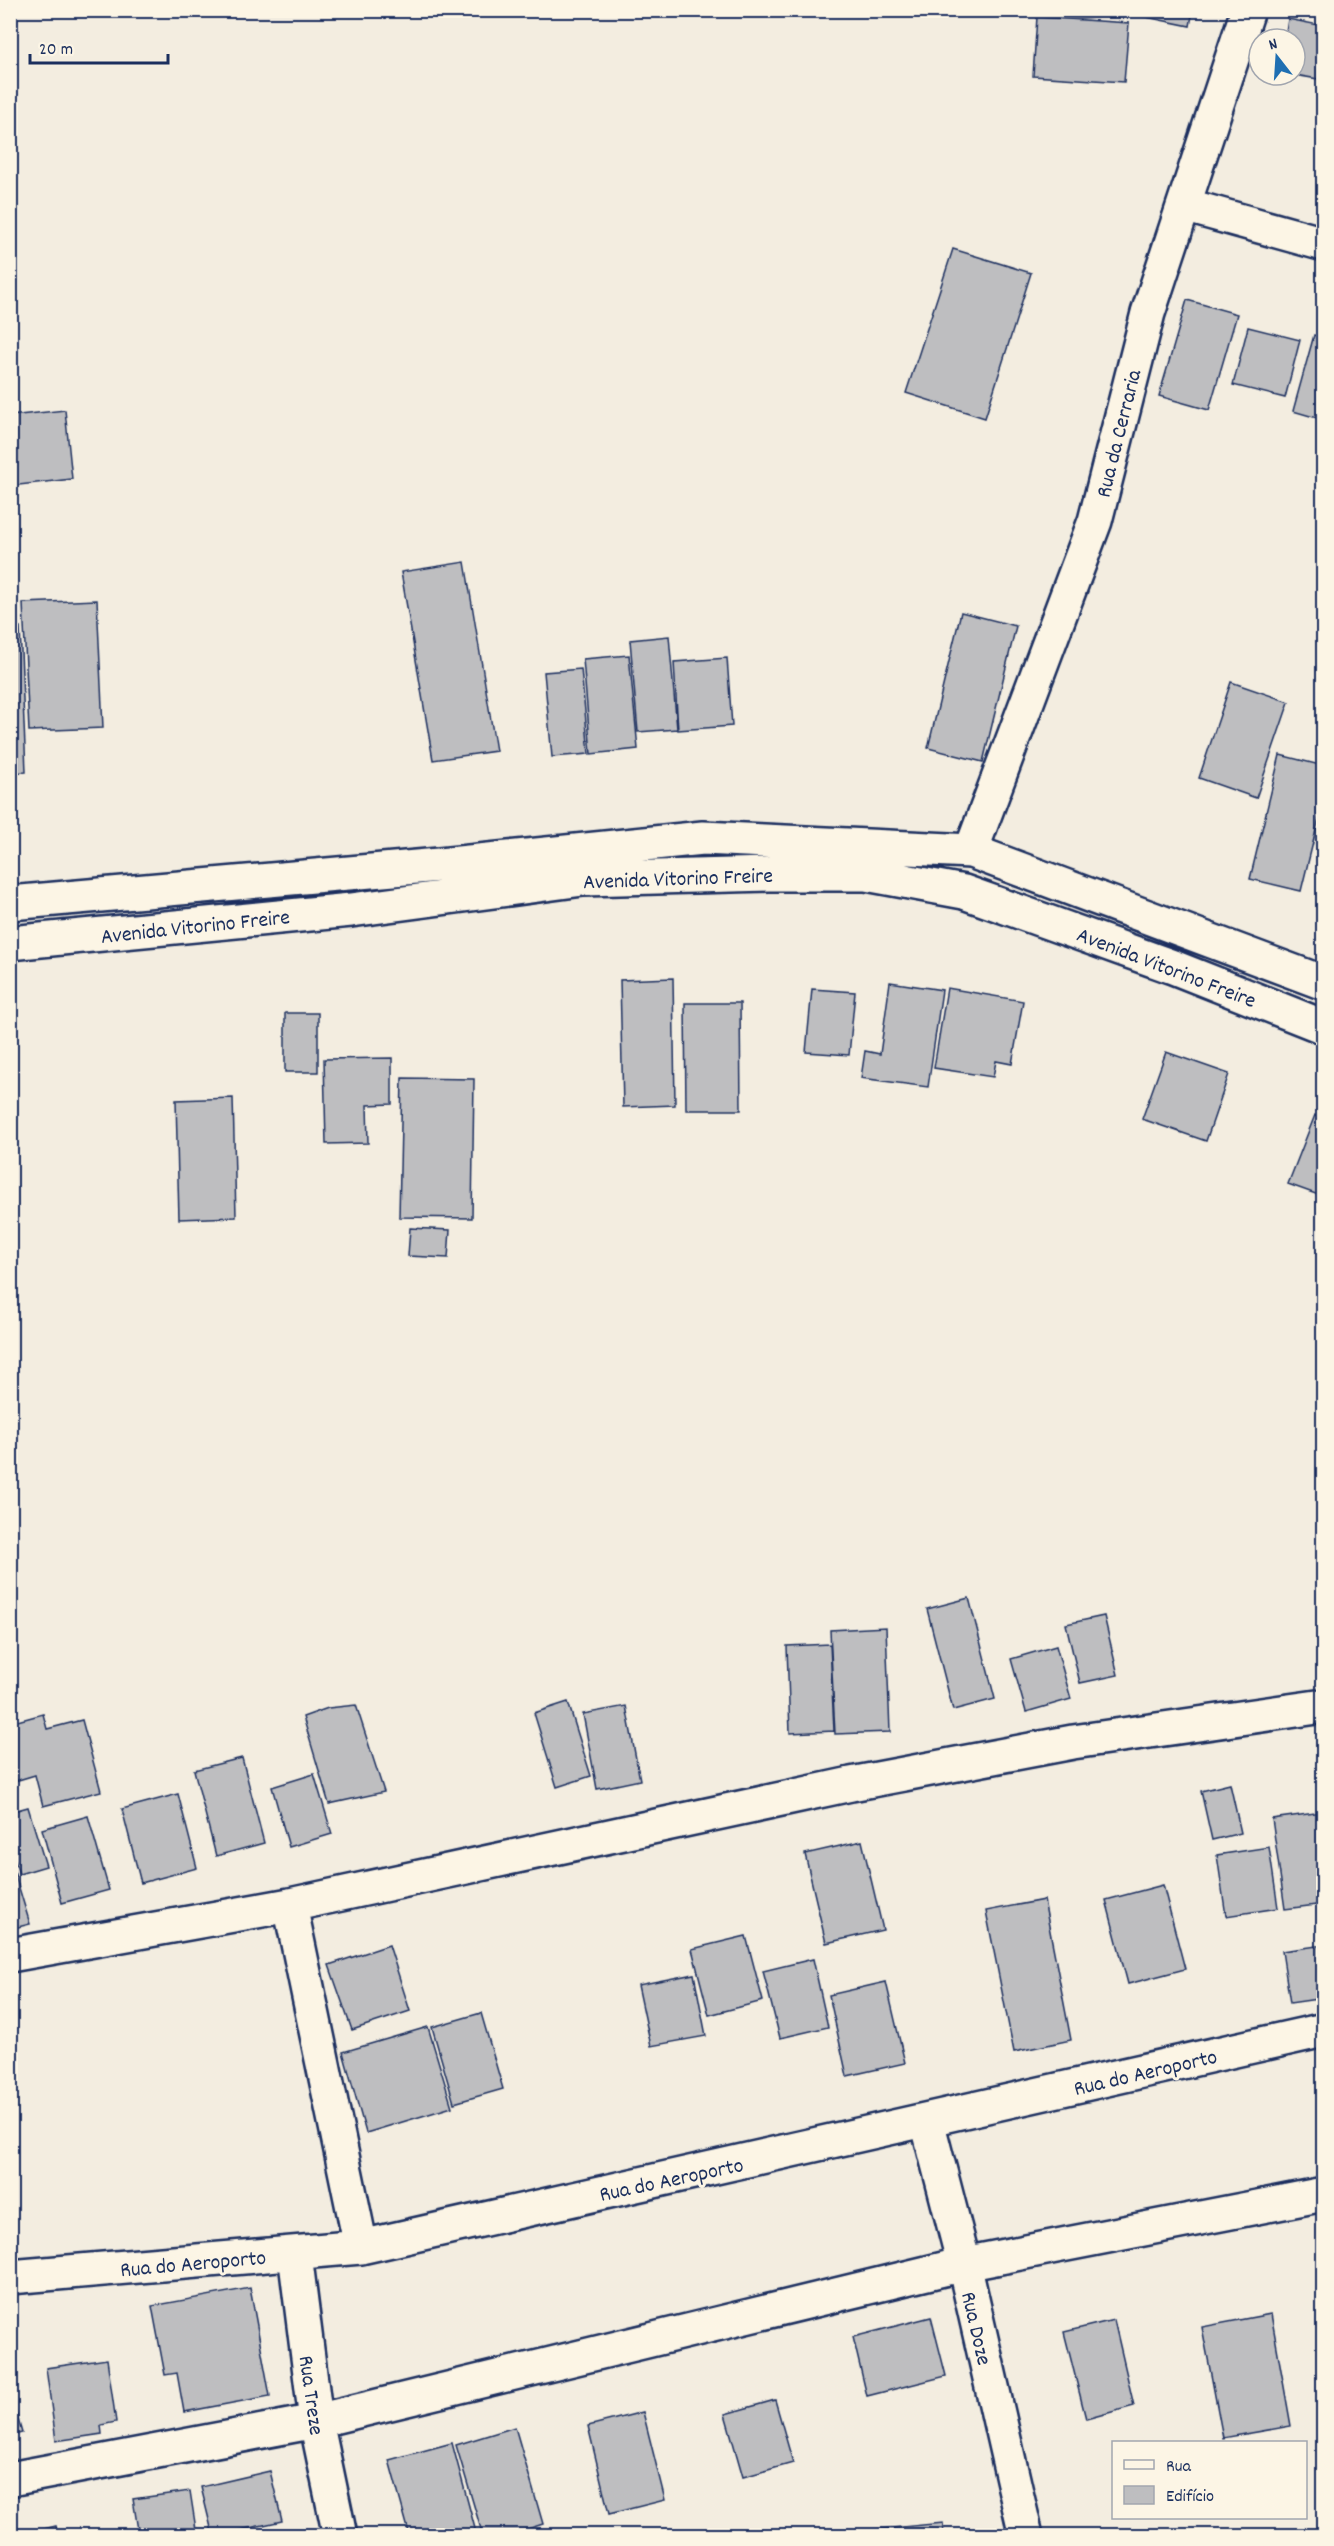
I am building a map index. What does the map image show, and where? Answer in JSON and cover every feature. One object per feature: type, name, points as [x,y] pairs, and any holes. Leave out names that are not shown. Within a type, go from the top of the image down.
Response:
[{"type":"street","name":"Rua da Cerraria","points":[[971,851],[1095,521],[1148,313],[1248,10]]},
{"type":"street","points":[[1184,205],[1323,244]]},
{"type":"street","name":"Avenida Vitorino Freire","points":[[10,903],[439,866],[703,838],[971,851],[1323,983]]},
{"type":"street","name":"Avenida Vitorino Freire","points":[[10,943],[351,910],[584,879],[768,873],[866,874],[964,891],[1173,966],[1323,1027]]},
{"type":"street","points":[[10,1955],[290,1905],[863,1782],[1073,1742],[1323,1707]]},
{"type":"street","points":[[290,1905],[361,2247]]},
{"type":"street","name":"Rua do Aeroporto","points":[[10,2277],[361,2247],[1323,2030]]},
{"type":"street","name":"Rua Doze","points":[[927,2121],[964,2264],[1026,2535]]},
{"type":"street","points":[[10,2479],[316,2421],[964,2264],[1323,2194]]},
{"type":"street","name":"Rua Treze","points":[[295,2254],[316,2421],[340,2535]]},
{"type":"building","points":[[1112,10],[1193,10],[1190,26]]},
{"type":"building","points":[[1037,17],[1129,23],[1124,82],[1033,76]]},
{"type":"building","points":[[1288,19],[1324,26],[1324,80],[1307,77],[1307,27],[1287,27]]},
{"type":"building","points":[[953,249],[1031,273],[985,418],[906,393]]},
{"type":"building","points":[[1187,300],[1237,314],[1209,410],[1159,396]]},
{"type":"building","points":[[1248,327],[1300,340],[1285,398],[1233,385]]},
{"type":"building","points":[[1314,335],[1324,338],[1324,420],[1293,411]]},
{"type":"building","points":[[65,410],[72,479],[10,486],[10,416]]},
{"type":"building","points":[[465,562],[496,751],[433,760],[401,572]]},
{"type":"building","points":[[97,600],[103,728],[29,731],[23,603]]},
{"type":"building","points":[[961,612],[1016,626],[983,762],[928,748]]},
{"type":"building","points":[[10,627],[20,627],[26,772],[10,773]]},
{"type":"building","points":[[669,636],[677,729],[638,732],[630,640]]},
{"type":"building","points":[[629,655],[638,749],[591,754],[583,659]]},
{"type":"building","points":[[727,658],[732,726],[678,730],[674,662]]},
{"type":"building","points":[[581,669],[589,754],[552,757],[544,672]]},
{"type":"building","points":[[1231,682],[1289,702],[1256,798],[1199,778]]},
{"type":"building","points":[[1280,755],[1324,766],[1324,798],[1301,891],[1250,879]]},
{"type":"building","points":[[673,978],[675,1105],[623,1107],[620,980]]},
{"type":"building","points":[[890,982],[942,990],[928,1087],[861,1078],[865,1051],[880,1054]]},
{"type":"building","points":[[947,988],[1023,1001],[1012,1064],[996,1061],[993,1077],[934,1068]]},
{"type":"building","points":[[812,989],[855,992],[849,1055],[806,1052]]},
{"type":"building","points":[[685,1003],[740,1003],[741,1110],[686,1110]]},
{"type":"building","points":[[285,1013],[318,1013],[318,1072],[285,1072]]},
{"type":"building","points":[[1166,1052],[1229,1074],[1206,1141],[1142,1119]]},
{"type":"building","points":[[392,1058],[392,1104],[367,1105],[368,1143],[326,1144],[324,1059]]},
{"type":"building","points":[[402,1078],[474,1079],[472,1218],[399,1217]]},
{"type":"building","points":[[233,1098],[236,1217],[179,1219],[176,1100]]},
{"type":"building","points":[[1315,1115],[1324,1119],[1324,1197],[1288,1184]]},
{"type":"building","points":[[410,1228],[450,1230],[448,1258],[408,1256]]},
{"type":"building","points":[[969,1598],[995,1699],[953,1710],[927,1609]]},
{"type":"building","points":[[1104,1616],[1118,1675],[1080,1683],[1066,1624]]},
{"type":"building","points":[[886,1627],[890,1732],[835,1734],[830,1630]]},
{"type":"building","points":[[830,1644],[834,1731],[790,1733],[787,1646]]},
{"type":"building","points":[[1056,1646],[1071,1699],[1026,1712],[1011,1659]]},
{"type":"building","points":[[568,1702],[591,1776],[557,1787],[534,1713]]},
{"type":"building","points":[[356,1705],[384,1792],[329,1804],[303,1717],[328,1708]]},
{"type":"building","points":[[626,1706],[640,1780],[597,1789],[583,1714]]},
{"type":"building","points":[[43,1714],[47,1729],[82,1720],[101,1791],[43,1806],[35,1775],[15,1781],[10,1765],[10,1723]]},
{"type":"building","points":[[242,1758],[264,1843],[216,1856],[194,1770]]},
{"type":"building","points":[[314,1774],[332,1834],[289,1847],[272,1787]]},
{"type":"building","points":[[1230,1784],[1241,1833],[1212,1840],[1201,1791]]},
{"type":"building","points":[[178,1794],[197,1868],[141,1883],[122,1809]]},
{"type":"building","points":[[28,1807],[46,1866],[19,1874],[10,1845],[10,1812]]},
{"type":"building","points":[[1322,1812],[1324,1904],[1285,1909],[1272,1819]]},
{"type":"building","points":[[88,1816],[109,1890],[62,1903],[42,1829]]},
{"type":"building","points":[[862,1841],[883,1930],[826,1943],[805,1854]]},
{"type":"building","points":[[1269,1847],[1278,1908],[1226,1916],[1217,1855]]},
{"type":"building","points":[[10,1858],[30,1924],[10,1929]]},
{"type":"building","points":[[1163,1885],[1185,1969],[1128,1984],[1106,1900]]},
{"type":"building","points":[[1044,1900],[1071,2040],[1014,2052],[986,1911]]},
{"type":"building","points":[[746,1936],[763,2001],[709,2015],[692,1949]]},
{"type":"building","points":[[389,1945],[410,2011],[352,2030],[329,1965]]},
{"type":"building","points":[[1324,1945],[1324,1998],[1290,2003],[1282,1951]]},
{"type":"building","points":[[813,1959],[828,2027],[780,2038],[763,1971]]},
{"type":"building","points":[[694,1974],[706,2036],[651,2046],[638,1985]]},
{"type":"building","points":[[886,1982],[905,2063],[847,2076],[829,1995]]},
{"type":"building","points":[[481,2013],[503,2089],[454,2103],[432,2027]]},
{"type":"building","points":[[428,2027],[452,2107],[366,2133],[343,2052]]},
{"type":"building","points":[[250,2288],[270,2396],[184,2412],[177,2373],[165,2375],[152,2306]]},
{"type":"building","points":[[1271,2314],[1291,2426],[1223,2438],[1202,2327]]},
{"type":"building","points":[[931,2317],[946,2376],[867,2396],[853,2337]]},
{"type":"building","points":[[1114,2320],[1134,2406],[1086,2419],[1064,2332]]},
{"type":"building","points":[[107,2359],[116,2422],[101,2425],[102,2434],[56,2441],[46,2368]]},
{"type":"building","points":[[10,2392],[22,2433],[10,2436]]},
{"type":"building","points":[[775,2400],[793,2463],[743,2477],[725,2414]]},
{"type":"building","points":[[643,2412],[665,2500],[609,2514],[588,2426]]},
{"type":"building","points":[[515,2427],[543,2524],[506,2536],[483,2536],[456,2445]]},
{"type":"building","points":[[452,2443],[477,2536],[410,2536],[389,2460]]},
{"type":"building","points":[[270,2471],[282,2521],[213,2536],[201,2487]]},
{"type":"building","points":[[190,2491],[197,2536],[139,2536],[133,2499]]},
{"type":"building","points":[[943,2523],[944,2536],[873,2536],[872,2530]]},
{"type":"building","points":[[56,2526],[58,2536],[16,2536]]}]
